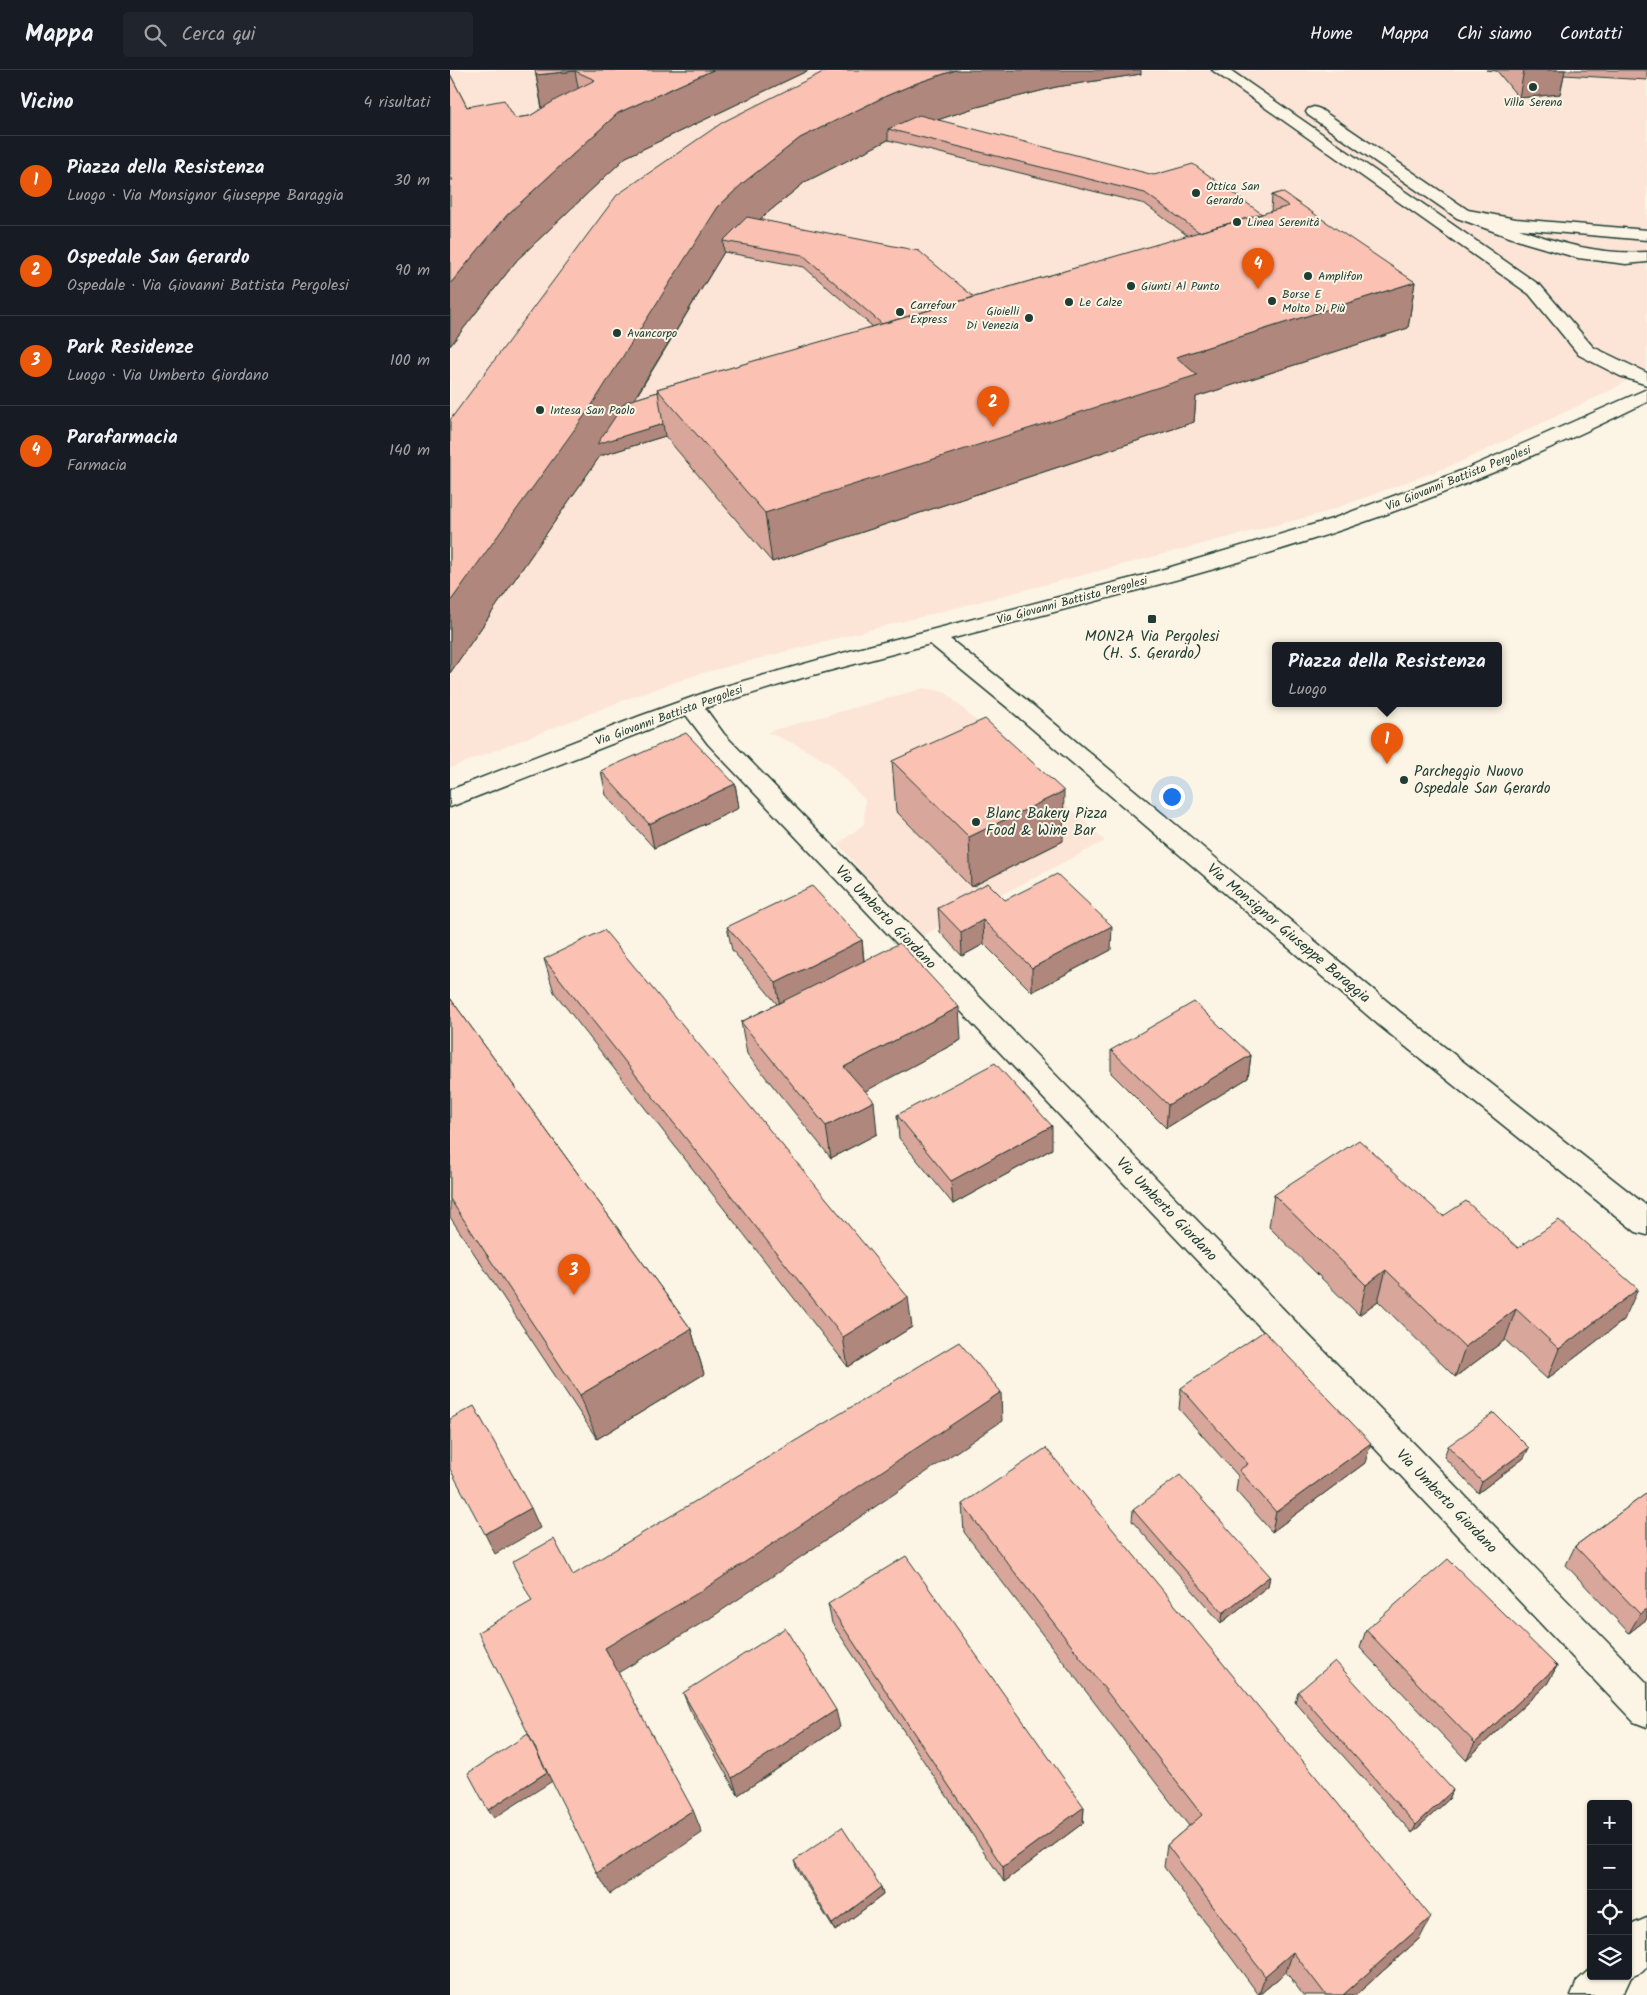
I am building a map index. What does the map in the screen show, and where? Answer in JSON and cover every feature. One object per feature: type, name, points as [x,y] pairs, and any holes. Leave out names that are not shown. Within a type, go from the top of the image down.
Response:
[{"type":"street","points":[[1220,70],[1536,290],[1586,351],[1627,372],[1647,379]]},
{"type":"street","points":[[1301,103],[1463,214],[1522,237],[1546,244],[1600,256],[1647,257]]},
{"type":"street","points":[[1463,214],[1516,224],[1647,235]]},
{"type":"street","name":"Via Giovanni Battista Pergolesi","points":[[450,799],[489,782],[690,705],[768,681],[1226,558],[1356,517],[1479,472],[1583,427],[1647,395]]},
{"type":"street","name":"Via Monsignor Giuseppe Baraggia","points":[[936,637],[1098,771],[1390,1019],[1647,1223]]},
{"type":"street","name":"Via Umberto Giordano","points":[[690,705],[716,739],[1647,1709]]},
{"type":"street","name":"Via Giovanni Battista Pergolesi","points":[[450,788],[489,782]]},
{"type":"street","points":[[1632,1954],[1647,1938]]},
{"type":"street","points":[[1591,1995],[1606,1980]]},
{"type":"shaded area","points":[[450,70],[1647,70],[1647,368],[1612,390],[1458,463],[1323,513],[699,674],[635,696],[450,768]]},
{"type":"shaded area","points":[[924,688],[945,692],[1105,841],[918,938],[838,844],[864,824],[865,800],[830,764],[799,746],[767,732]]},
{"type":"building","points":[[535,70],[713,70],[618,113],[507,215],[450,284],[450,180],[453,180],[450,176],[450,74],[467,107],[504,100],[515,118],[530,116],[557,99],[595,80],[575,71],[536,75]]},
{"type":"building","points":[[827,70],[956,70],[886,96],[800,138],[743,183],[718,207],[590,408],[450,602],[450,420],[617,195],[723,122]]},
{"type":"building","points":[[919,115],[1154,175],[1193,164],[1262,214],[1199,232],[1145,193],[888,129]]},
{"type":"building","points":[[1282,192],[1415,282],[1176,357],[1197,375],[765,513],[657,389],[1289,206],[1272,195]]},
{"type":"building","points":[[747,217],[919,251],[974,297],[882,324],[803,255],[723,241]]},
{"type":"building","points":[[658,392],[663,424],[597,444],[625,402]]},
{"type":"building","points":[[985,719],[1064,791],[969,837],[892,761]]},
{"type":"building","points":[[686,733],[735,784],[649,824],[601,771]]},
{"type":"building","points":[[1057,874],[1112,926],[1032,968],[983,920],[961,932],[938,908],[988,883],[1005,900]]},
{"type":"building","points":[[812,886],[862,940],[776,983],[727,927]]},
{"type":"building","points":[[604,930],[908,1297],[843,1337],[544,959]]},
{"type":"building","points":[[900,943],[959,1007],[844,1067],[874,1101],[826,1126],[741,1022]]},
{"type":"building","points":[[450,998],[691,1329],[580,1395],[450,1199]]},
{"type":"building","points":[[1194,1002],[1251,1055],[1168,1105],[1111,1050]]},
{"type":"building","points":[[995,1063],[1052,1126],[951,1181],[897,1115]]},
{"type":"building","points":[[1359,1140],[1443,1216],[1466,1201],[1518,1248],[1559,1220],[1638,1289],[1559,1349],[1516,1309],[1465,1347],[1386,1270],[1366,1285],[1274,1195]]},
{"type":"building","points":[[1264,1331],[1371,1443],[1276,1512],[1239,1470],[1248,1464],[1181,1388]]},
{"type":"building","points":[[959,1342],[1001,1392],[703,1590],[605,1648],[693,1810],[597,1873],[478,1632],[532,1601],[512,1562],[554,1539],[573,1575]]},
{"type":"building","points":[[474,1406],[531,1508],[485,1534],[450,1469],[450,1419]]},
{"type":"building","points":[[1494,1413],[1529,1448],[1482,1482],[1448,1446]]},
{"type":"building","points":[[1046,1448],[1431,1917],[1343,1995],[1326,1995],[1293,1952],[1265,1976],[1167,1845],[1202,1815],[962,1504]]},
{"type":"building","points":[[1180,1475],[1270,1576],[1223,1613],[1133,1510]]},
{"type":"building","points":[[1647,1493],[1647,1609],[1640,1614],[1575,1546]]},
{"type":"building","points":[[906,1556],[1084,1807],[1003,1867],[828,1604]]},
{"type":"building","points":[[1448,1559],[1557,1666],[1475,1743],[1366,1630]]},
{"type":"building","points":[[785,1628],[836,1710],[732,1778],[683,1693]]},
{"type":"building","points":[[1335,1661],[1453,1790],[1416,1825],[1298,1692]]},
{"type":"building","points":[[528,1734],[547,1772],[488,1810],[468,1773]]},
{"type":"building","points":[[842,1827],[881,1887],[832,1924],[794,1861]]},
{"type":"place","name":"Villa Serena","points":[[1533,87]]},
{"type":"place","name":"Ottica San Gerardo","points":[[1196,193]]},
{"type":"place","name":"Linea Serenità","points":[[1237,222]]},
{"type":"place","name":"Amplifon","points":[[1308,276]]},
{"type":"place","name":"Giunti Al Punto","points":[[1131,286]]},
{"type":"place","name":"Parafarmacia","points":[[1258,289]]},
{"type":"place","name":"Borse E Molto Di Più","points":[[1272,301]]},
{"type":"place","name":"Le Calze","points":[[1069,302]]},
{"type":"place","name":"Carrefour Express","points":[[900,312]]},
{"type":"place","name":"Gioielli Di Venezia","points":[[1029,318]]},
{"type":"place","name":"Avancorpo","points":[[617,333]]},
{"type":"place","name":"Intesa San Paolo","points":[[540,410]]},
{"type":"place","name":"Ospedale San Gerardo","points":[[993,427]]},
{"type":"place","name":"MONZA Via Pergolesi (H. S. Gerardo)","points":[[1152,619]]},
{"type":"place","name":"Piazza della Resistenza","points":[[1387,764]]},
{"type":"place","name":"Parcheggio Nuovo Ospedale San Gerardo","points":[[1404,780]]},
{"type":"place","name":"Blanc Bakery Pizza Food & Wine Bar","points":[[976,822]]},
{"type":"place","name":"Park Residenze","points":[[574,1295]]}]
